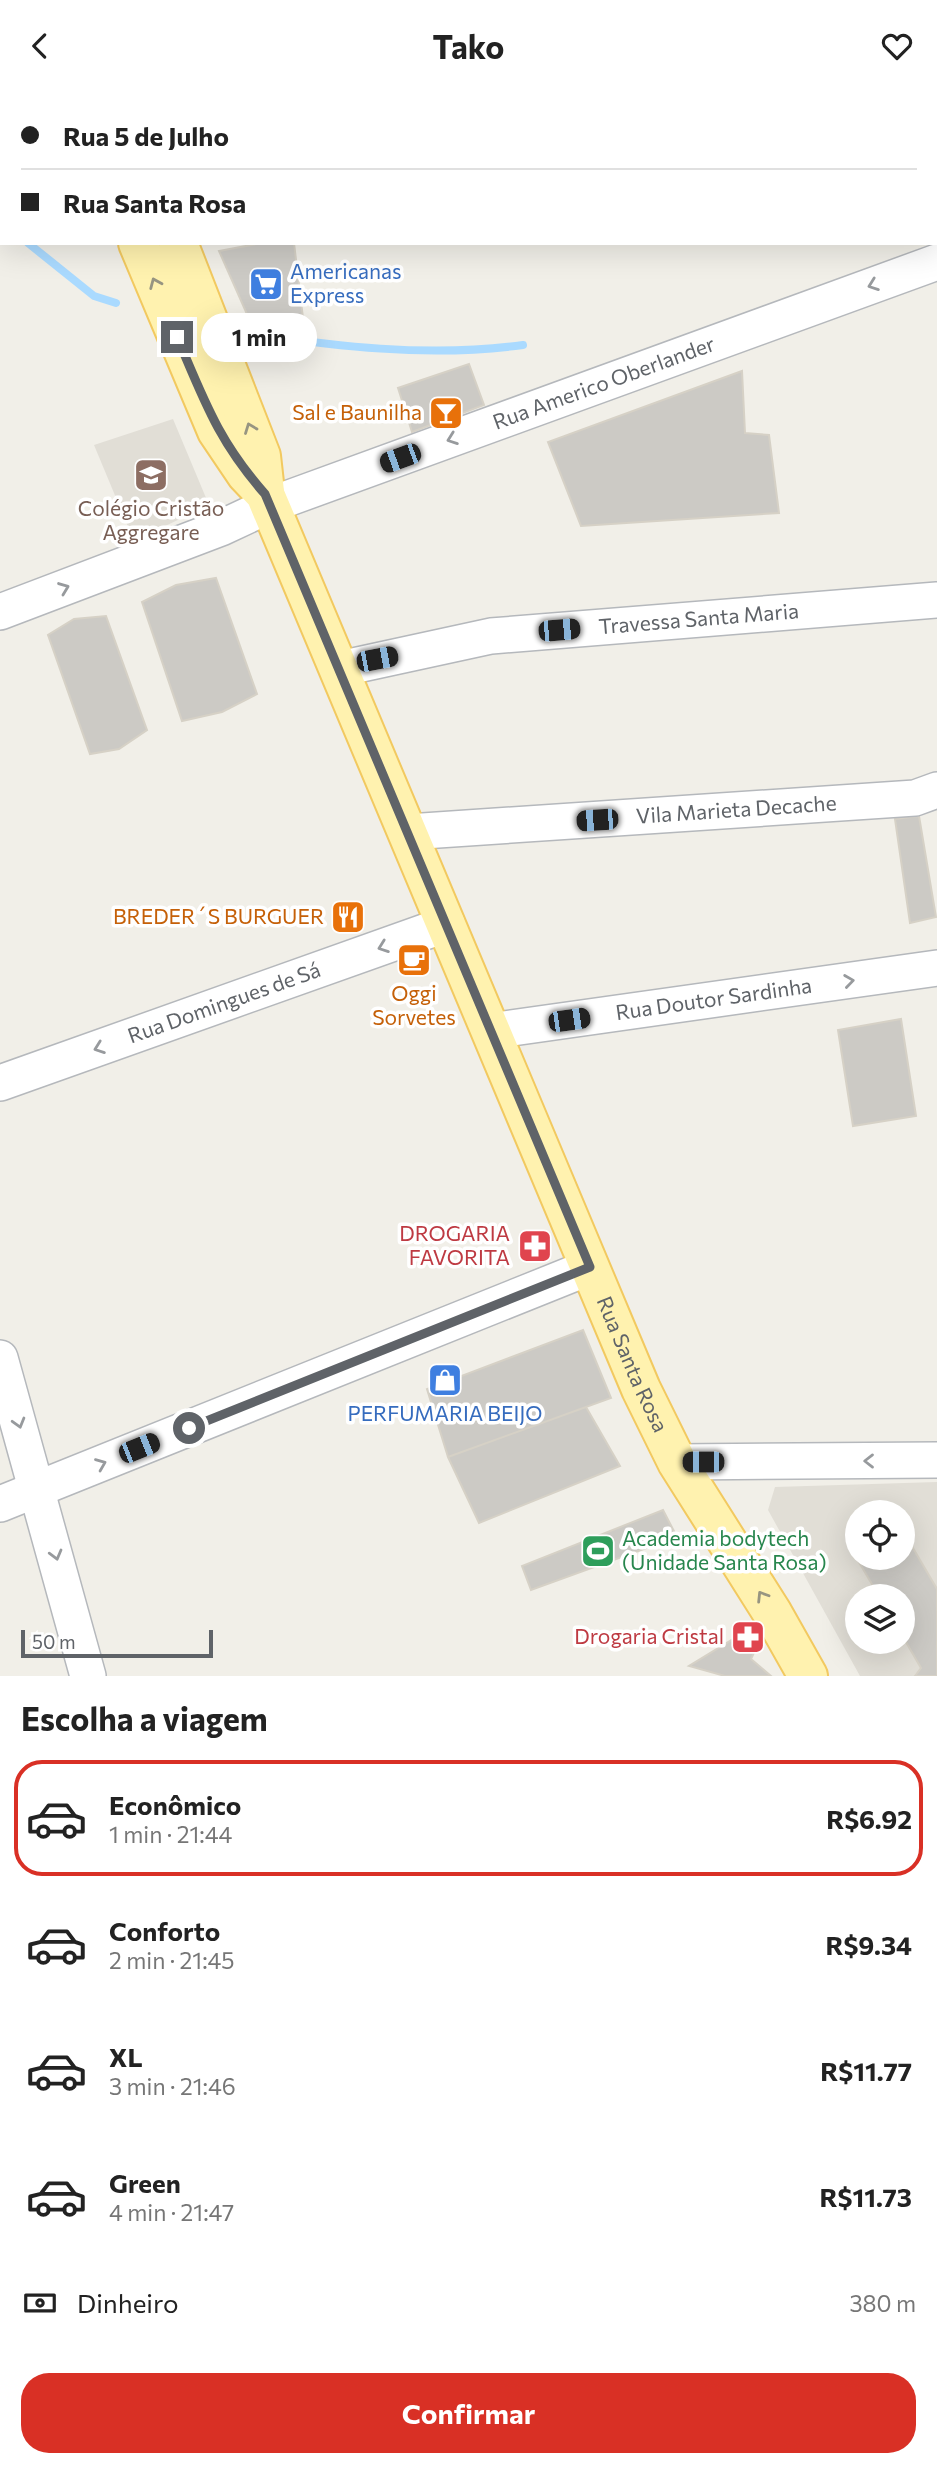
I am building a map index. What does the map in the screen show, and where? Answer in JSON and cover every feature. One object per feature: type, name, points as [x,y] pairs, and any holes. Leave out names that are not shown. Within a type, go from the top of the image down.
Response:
[{"type":"main road","name":"Rua Santa Rosa","points":[[139,245],[217,431],[267,500],[641,1389],[677,1462],[773,1614],[799,1669]]},
{"type":"main road","name":"Rua Santa Rosa","points":[[179,245],[261,456],[267,500]]},
{"type":"street","name":"Rua Americo Oberlander","points":[[0,613],[220,528],[267,500],[937,262]]},
{"type":"street","name":"Travessa Santa Maria","points":[[340,669],[491,636],[937,600]]},
{"type":"street","name":"Vila Marieta Decache","points":[[408,832],[915,799],[937,790]]},
{"type":"street","name":"Rua Domingues de Sá","points":[[0,1083],[447,924]]},
{"type":"street","name":"Rua Doutor Sardinha","points":[[490,1031],[937,968]]},
{"type":"street","points":[[0,1504],[590,1267]]},
{"type":"street","points":[[0,1358],[88,1676]]},
{"type":"street","points":[[677,1462],[937,1460]]},
{"type":"shaded area","name":"Colégio Cristão Aggregare","points":[[173,419],[209,505],[134,541],[94,445]]},
{"type":"shaded area","points":[[937,1482],[937,1676],[860,1676],[848,1654],[915,1654],[915,1584],[845,1584],[845,1649],[768,1510],[775,1487]]},
{"type":"building","name":"Americanas Express","points":[[251,245],[294,245],[303,318],[250,321],[219,251]]},
{"type":"building","points":[[469,364],[484,405],[412,432],[398,388]]},
{"type":"building","points":[[742,371],[745,433],[769,435],[779,513],[581,526],[548,442]]},
{"type":"building","points":[[216,578],[257,694],[222,712],[182,721],[142,602],[176,585]]},
{"type":"building","points":[[106,616],[147,730],[119,749],[90,754],[48,635],[74,619]]},
{"type":"building","points":[[919,816],[936,917],[910,923],[895,819]]},
{"type":"building","points":[[901,1019],[916,1116],[853,1126],[838,1030]]},
{"type":"building","points":[[583,1330],[611,1398],[448,1457],[427,1389]]},
{"type":"building","points":[[586,1407],[620,1466],[479,1523],[448,1457]]},
{"type":"building","name":"Academia bodytech (Unidade Santa Rosa)","points":[[663,1510],[677,1537],[531,1590],[522,1566]]},
{"type":"building","points":[[915,1551],[937,1589],[937,1676],[915,1676],[921,1668],[913,1654],[915,1654],[915,1584],[872,1584],[864,1570],[915,1570]]},
{"type":"building","name":"Drogaria Cristal","points":[[771,1616],[751,1659],[771,1676],[725,1676],[689,1666]]},
{"type":"waterway","points":[[30,245],[94,296],[116,303]]},
{"type":"waterway","points":[[239,332],[381,349],[487,349],[523,345]]},
{"type":"place","name":"Americanas Express","points":[[266,284]]},
{"type":"place","name":"Sal e Baunilha","points":[[446,413]]},
{"type":"place","name":"Colégio Cristão Aggregare","points":[[151,475]]},
{"type":"place","name":"BREDER´S BURGUER","points":[[348,917]]},
{"type":"place","name":"Oggi Sorvetes","points":[[414,960]]},
{"type":"place","name":"DROGARIA FAVORITA","points":[[535,1246]]},
{"type":"place","name":"PERFUMARIA BEIJO","points":[[445,1380]]},
{"type":"place","name":"Academia bodytech (Unidade Santa Rosa)","points":[[598,1551]]},
{"type":"place","name":"Drogaria Cristal","points":[[748,1637]]},
{"type":"route","points":[[177,337],[217,431],[246,474],[265,494],[590,1267],[189,1428]]}]
